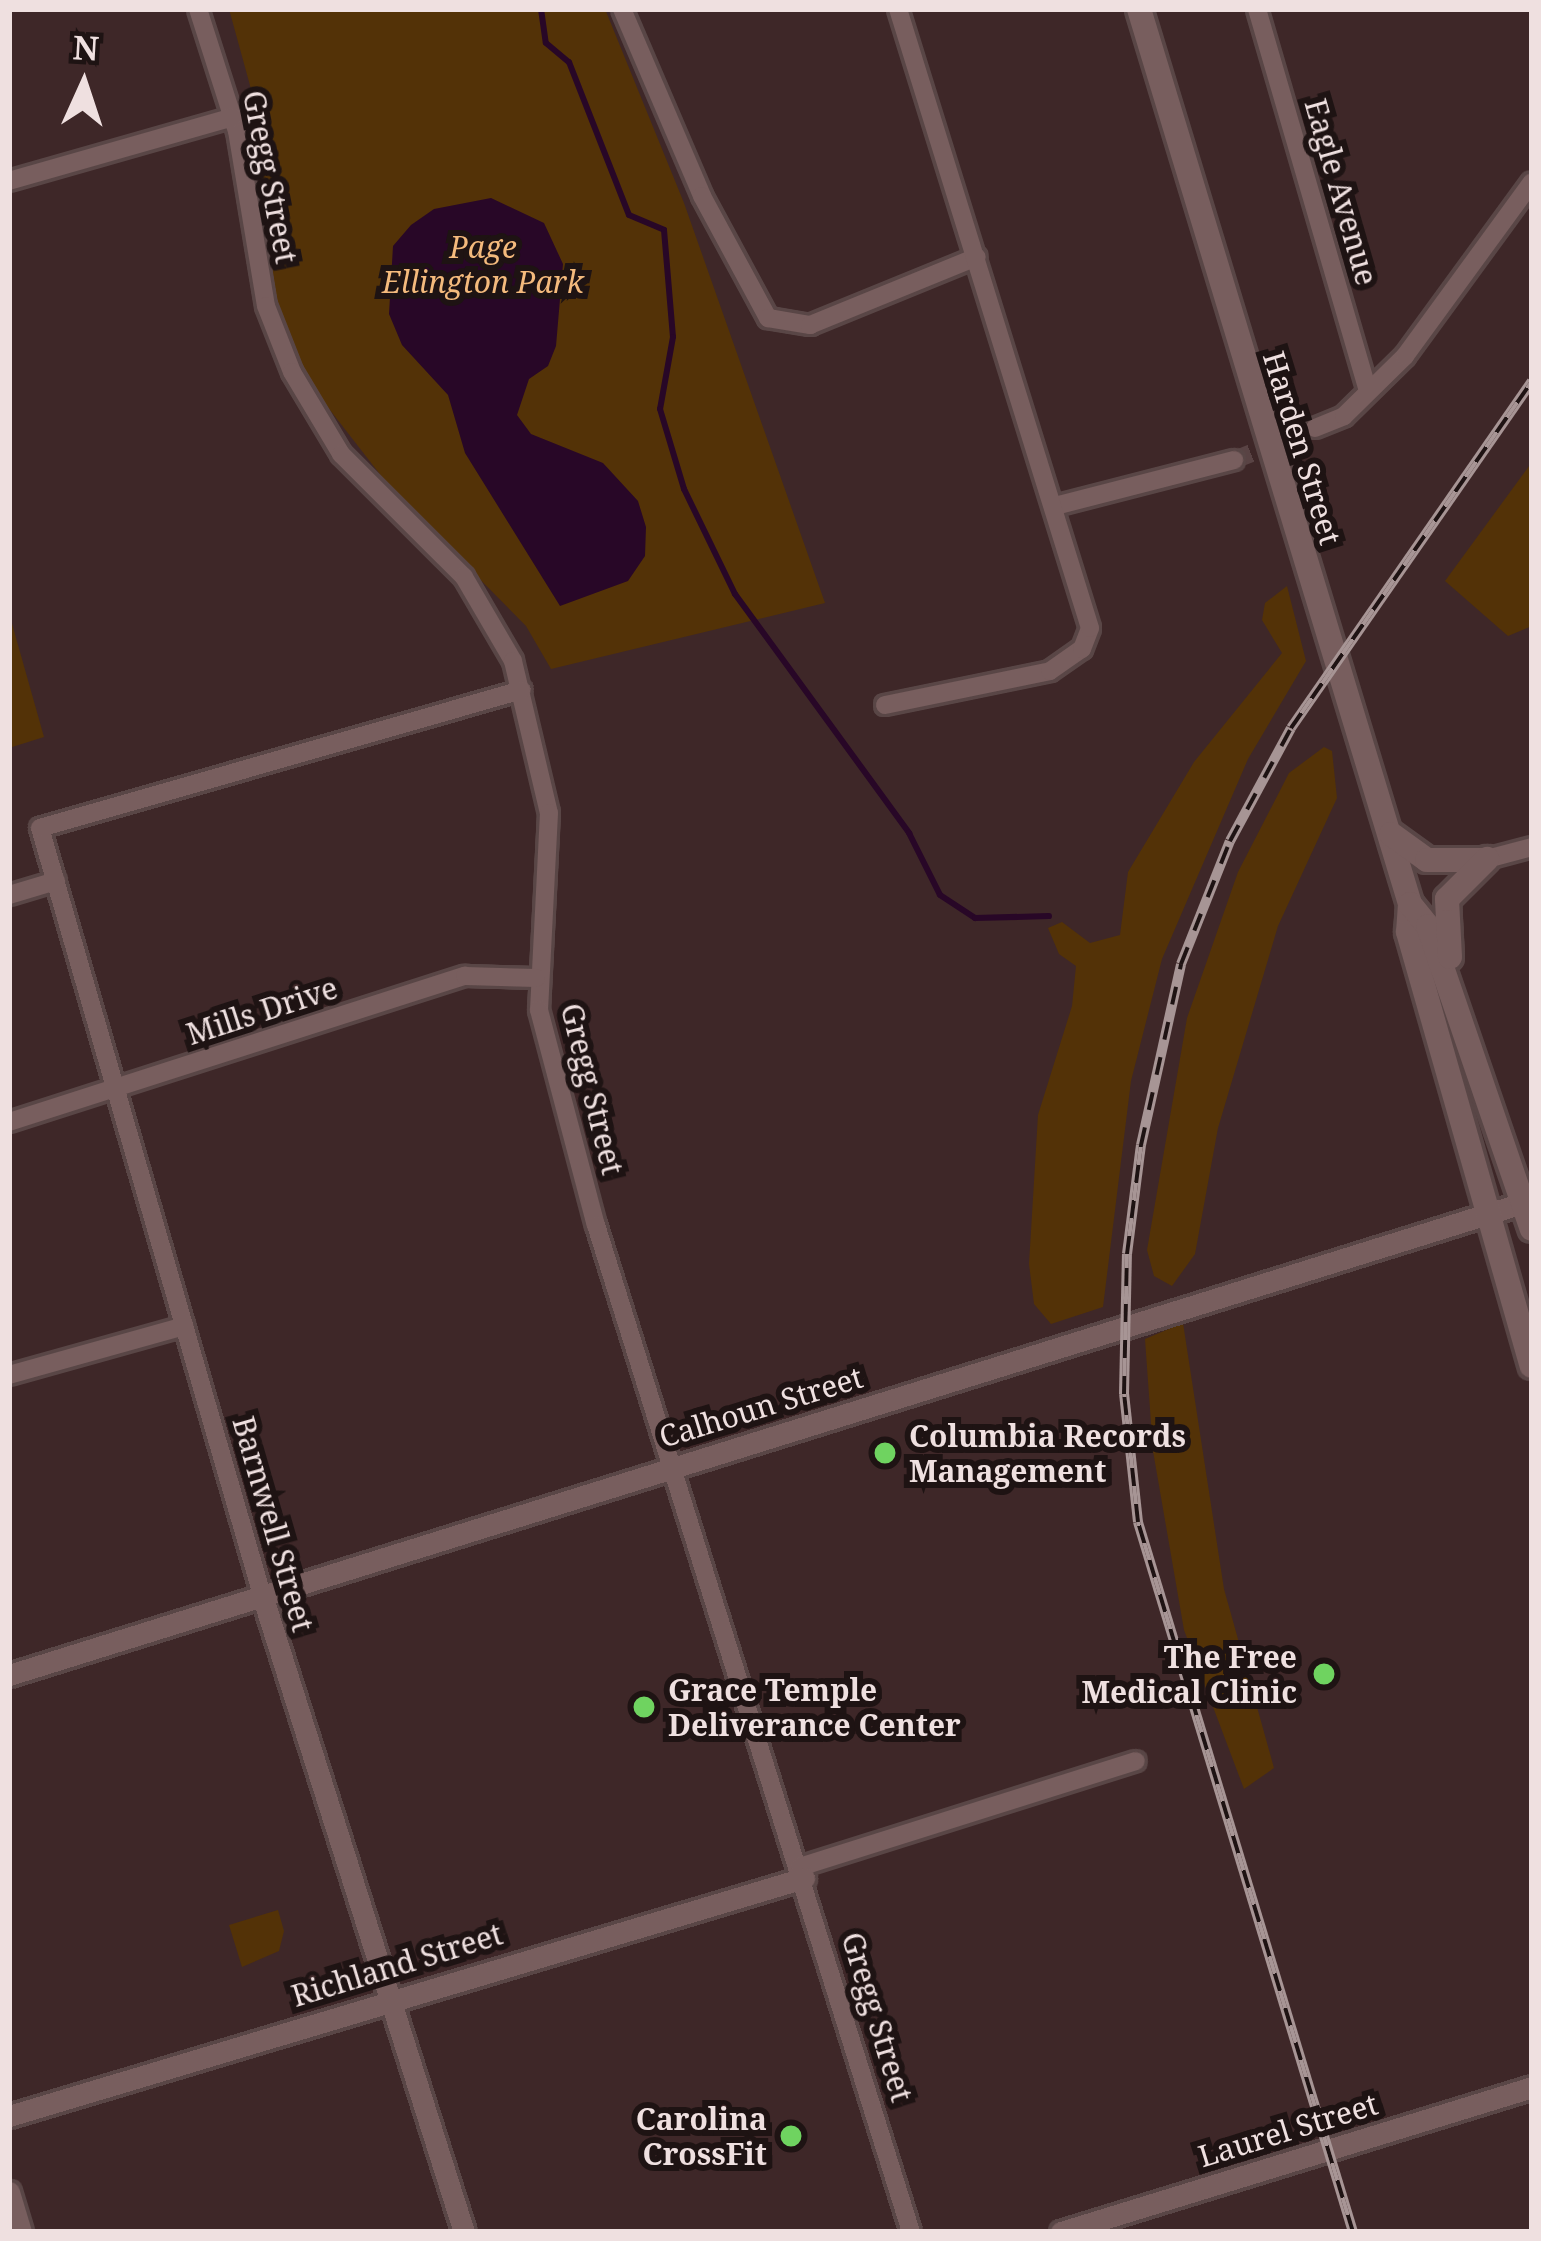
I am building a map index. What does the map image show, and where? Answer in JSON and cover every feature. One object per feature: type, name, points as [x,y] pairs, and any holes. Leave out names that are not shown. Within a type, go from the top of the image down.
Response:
[{"type":"main road","name":"Harden Street","points":[[1139,9],[1411,904],[1428,926],[1528,1201],[1532,1229]]},
{"type":"main road","points":[[1389,832],[1427,860],[1487,859]]},
{"type":"main road","points":[[1457,1007],[1446,907],[1456,884],[1487,859]]},
{"type":"main road","name":"Harden Street","points":[[1411,904],[1408,932],[1532,1366]]},
{"type":"street","name":"Gregg Street","points":[[198,9],[232,117],[252,252],[292,372],[341,454],[483,603],[522,690],[549,813],[536,977],[596,1225],[802,1872],[910,2232]]},
{"type":"street","points":[[622,9],[702,196],[768,318],[809,325],[977,257]]},
{"type":"street","points":[[885,705],[1050,671],[1082,649],[1090,628],[898,9]]},
{"type":"street","name":"Eagle Avenue","points":[[1257,9],[1368,391]]},
{"type":"street","points":[[9,182],[232,117]]},
{"type":"street","points":[[1315,428],[1344,416],[1405,356],[1532,182]]},
{"type":"street","points":[[1055,506],[1234,460]]},
{"type":"street","name":"Barnwell Street","points":[[464,2232],[262,1595],[40,828],[522,690]]},
{"type":"street","points":[[1487,859],[1532,847]]},
{"type":"street","points":[[9,895],[56,881]]},
{"type":"street","name":"Mills Drive","points":[[9,1122],[465,976],[536,977]]},
{"type":"street","name":"Calhoun Street","points":[[9,1675],[1528,1201]]},
{"type":"street","points":[[9,1375],[184,1326]]},
{"type":"street","name":"Richland Street","points":[[9,2116],[802,1872],[1136,1761]]},
{"type":"street","name":"Laurel Street","points":[[1061,2232],[1532,2087]]},
{"type":"street","points":[[9,2192],[21,2232]]},
{"type":"green space","name":"Page Ellington Park","points":[[229,9],[605,9],[684,203],[825,603],[551,669],[526,626],[393,491],[281,347],[254,100]]},
{"type":"green space","points":[[1532,462],[1532,626],[1508,636],[1445,581]]},
{"type":"green space","points":[[1287,586],[1306,661],[1248,759],[1162,959],[1131,1081],[1103,1307],[1051,1324],[1034,1304],[1029,1264],[1038,1115],[1072,1006],[1076,966],[1059,954],[1048,928],[1062,922],[1090,943],[1120,935],[1128,872],[1194,762],[1282,653],[1262,620],[1265,603]]},
{"type":"green space","points":[[9,613],[44,737],[9,748]]},
{"type":"green space","points":[[1324,747],[1332,751],[1337,798],[1278,926],[1218,1128],[1195,1254],[1172,1286],[1154,1276],[1147,1250],[1187,1018],[1238,872],[1289,773]]},
{"type":"green space","points":[[1183,1323],[1224,1589],[1274,1768],[1244,1789],[1184,1630],[1153,1451],[1145,1339]]},
{"type":"green space","points":[[278,1910],[284,1931],[279,1951],[242,1967],[229,1925]]},
{"type":"shaded area","points":[[491,198],[544,223],[563,264],[556,346],[548,366],[529,379],[517,415],[531,434],[603,463],[638,501],[646,527],[645,556],[628,581],[560,606],[465,453],[448,395],[402,345],[389,314],[393,246],[411,225],[434,209]]},
{"type":"waterway","points":[[541,9],[546,43],[569,62],[629,215],[664,230],[673,337],[660,409],[684,489],[735,594],[909,833],[940,895],[975,918],[1049,916]]},
{"type":"tunnel","points":[[1234,460],[1315,428]]},
{"type":"railway","points":[[1353,2232],[1138,1522],[1124,1394],[1127,1254],[1141,1145],[1181,964],[1230,841],[1291,728],[1532,381]]},
{"type":"place","name":"Columbia Records Management","points":[[885,1453]]},
{"type":"place","name":"The Free Medical Clinic","points":[[1324,1674]]},
{"type":"place","name":"Grace Temple Deliverance Center","points":[[644,1707]]},
{"type":"place","name":"Carolina CrossFit","points":[[791,2136]]}]
